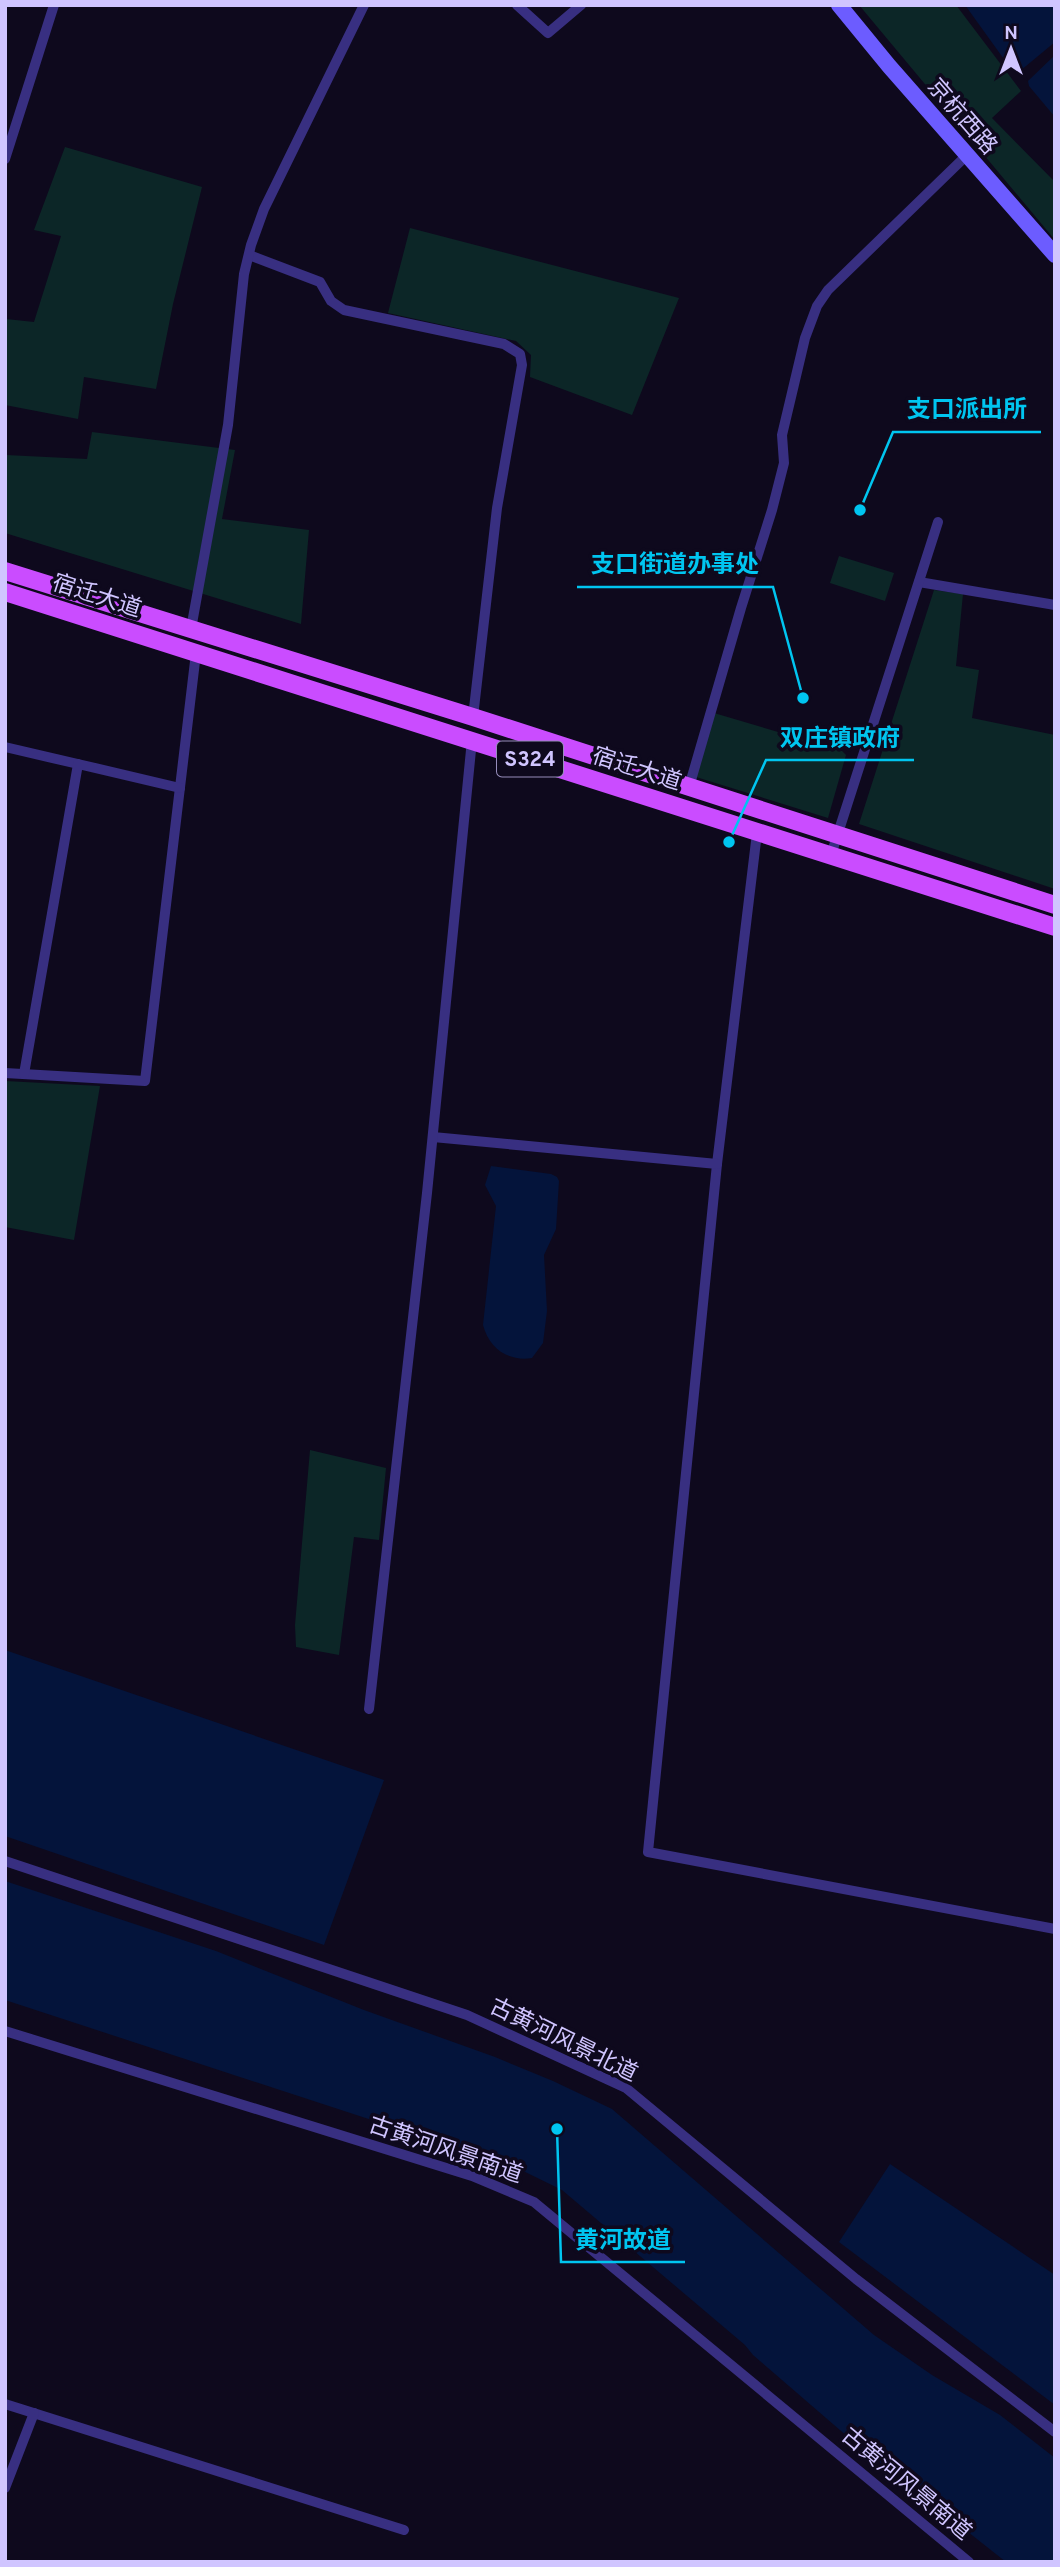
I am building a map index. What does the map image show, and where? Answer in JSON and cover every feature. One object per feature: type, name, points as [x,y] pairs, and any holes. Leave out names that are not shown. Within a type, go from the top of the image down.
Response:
[{"type":"main road","name":"京杭西路","points":[[839,5],[1055,255]]},
{"type":"main road","name":"宿迁大道","points":[[5,571],[473,717],[1055,905]]},
{"type":"main road","name":"宿迁大道","points":[[5,592],[1055,927]]},
{"type":"street","points":[[5,159],[54,5]]},
{"type":"street","points":[[191,629],[228,425],[244,274],[249,255],[264,209],[365,5]]},
{"type":"street","points":[[517,5],[548,33],[581,5]]},
{"type":"street","points":[[689,787],[772,510],[784,463],[782,435],[799,360],[817,306],[828,290],[967,155]]},
{"type":"street","points":[[249,255],[320,282],[331,301],[344,310],[504,344],[520,354],[522,365],[497,508],[473,717]]},
{"type":"street","points":[[831,855],[939,522]]},
{"type":"street","points":[[919,582],[1055,605]]},
{"type":"street","points":[[5,1073],[145,1081],[196,653]]},
{"type":"street","points":[[369,1709],[433,1137],[472,740]]},
{"type":"street","points":[[5,747],[180,788]]},
{"type":"street","points":[[24,1074],[78,764]]},
{"type":"street","points":[[757,832],[717,1164],[649,1852],[1055,1928]]},
{"type":"street","points":[[433,1137],[717,1164]]},
{"type":"street","name":"古黄河风景北道","points":[[5,1861],[467,2015],[626,2088],[856,2279],[1055,2432]]},
{"type":"street","name":"古黄河风景南道","points":[[5,2031],[472,2176],[534,2202],[969,2562]]},
{"type":"street","points":[[5,2404],[404,2530]]},
{"type":"street","points":[[5,2488],[34,2413]]},
{"type":"green space","points":[[859,5],[956,5],[1021,91],[992,118],[1055,182],[1055,240]]},
{"type":"green space","points":[[65,147],[202,187],[173,304],[156,389],[84,377],[78,419],[5,405],[5,323],[6,319],[34,322],[61,236],[34,230]]},
{"type":"green space","points":[[410,228],[679,298],[632,415],[530,377],[531,355],[516,341],[388,313]]},
{"type":"green space","points":[[92,432],[235,450],[222,519],[309,530],[301,624],[5,533],[6,455],[87,459]]},
{"type":"green space","points":[[839,556],[894,573],[885,601],[830,583]]},
{"type":"green space","points":[[934,590],[963,594],[956,666],[979,670],[972,718],[1055,735],[1055,889],[859,824]]},
{"type":"green space","points":[[714,713],[842,751],[846,755],[828,818],[696,777]]},
{"type":"green space","points":[[5,1081],[100,1086],[74,1240],[5,1227]]},
{"type":"green space","points":[[310,1450],[386,1468],[379,1540],[354,1537],[339,1655],[296,1647],[295,1625]]},
{"type":"water","points":[[965,5],[1055,5],[1055,42],[1020,71],[1011,69]]},
{"type":"water","points":[[1055,55],[1055,117],[1029,86],[1028,81]]},
{"type":"water","points":[[491,1166],[551,1174],[559,1181],[556,1229],[544,1255],[547,1311],[543,1343],[532,1358],[515,1358],[501,1352],[490,1340],[483,1325],[496,1206],[485,1185]]},
{"type":"water","points":[[5,1650],[384,1780],[324,1945],[5,1836]]},
{"type":"water","points":[[5,1881],[216,1951],[364,2010],[495,2057],[612,2109],[874,2335],[932,2375],[1000,2415],[1055,2458],[1055,2562],[1006,2562],[848,2437],[753,2355],[745,2345],[562,2190],[515,2167],[5,2000]]},
{"type":"water","points":[[890,2164],[1055,2275],[1055,2405],[839,2242]]},
{"type":"place","name":"支口派出所","points":[[860,510]]},
{"type":"place","name":"支口街道办事处","points":[[803,698]]},
{"type":"place","name":"双庄镇政府","points":[[729,842]]},
{"type":"place","name":"黄河故道","points":[[557,2129]]}]
